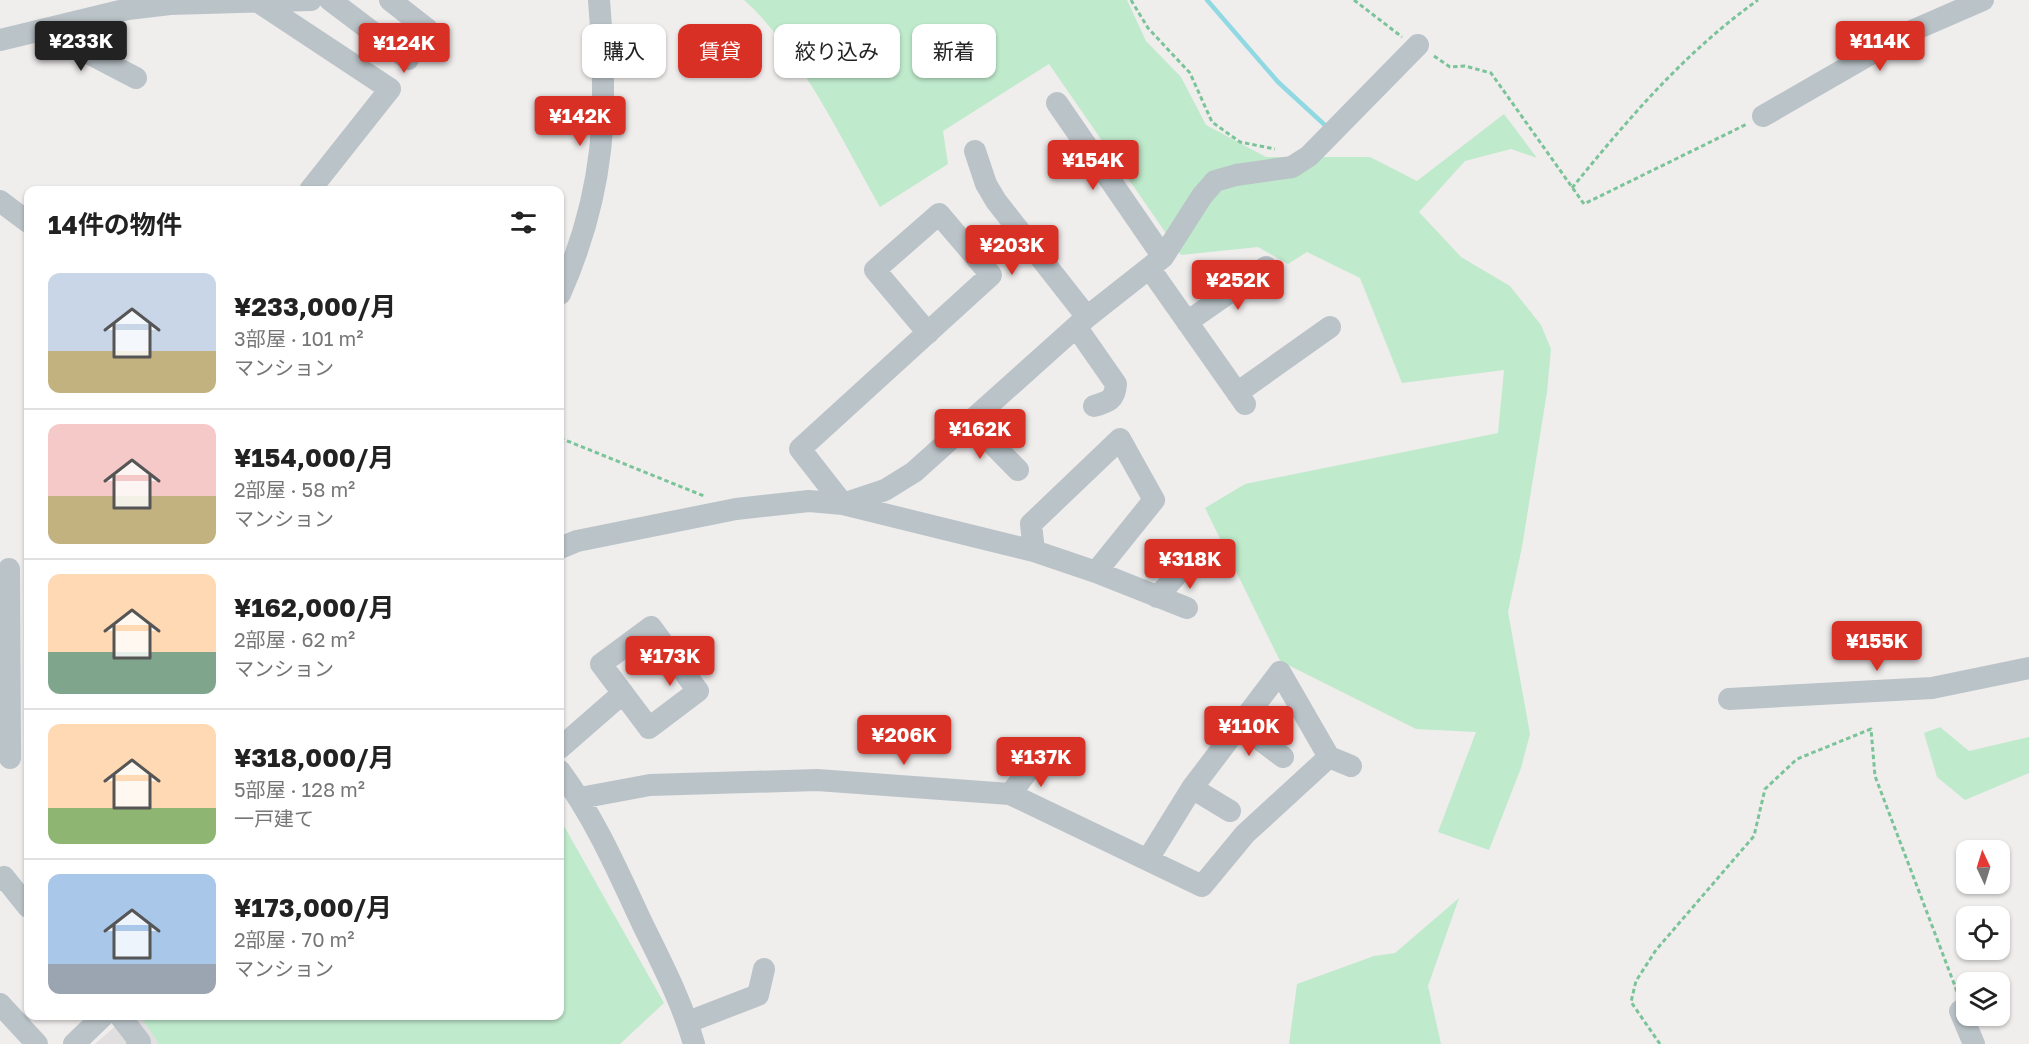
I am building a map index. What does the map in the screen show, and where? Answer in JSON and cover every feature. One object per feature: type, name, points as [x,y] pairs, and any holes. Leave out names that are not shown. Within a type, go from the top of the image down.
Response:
[{"type":"street","points":[[0,40],[128,9],[170,4],[311,0]]},
{"type":"street","points":[[330,0],[408,59]]},
{"type":"street","points":[[390,0],[427,29]]},
{"type":"street","points":[[564,285],[580,249],[595,193],[605,76],[599,0]]},
{"type":"street","points":[[1762,116],[1907,33],[1983,0]]},
{"type":"street","points":[[260,3],[390,89],[313,186]]},
{"type":"street","points":[[44,30],[136,78]]},
{"type":"street","points":[[843,504],[885,490],[914,472],[1082,322],[1156,263],[1202,196],[1215,182],[1236,175],[1292,167],[1309,156],[1418,45]]},
{"type":"street","points":[[1056,103],[1156,263],[1187,322],[1241,398],[1330,327]]},
{"type":"street","points":[[975,152],[986,184],[996,201],[1082,322],[1116,384],[1116,394],[1111,401],[1094,406]]},
{"type":"street","points":[[0,201],[24,219]]},
{"type":"street","points":[[843,504],[800,448],[928,333],[991,275],[939,214],[875,270],[928,333]]},
{"type":"street","points":[[1187,322],[1266,267]]},
{"type":"street","points":[[971,422],[1018,470]]},
{"type":"street","points":[[1034,552],[1031,524],[1120,439],[1154,500],[1096,572]]},
{"type":"street","points":[[564,546],[577,541],[736,509],[809,501],[843,504],[1034,552],[1096,572],[1187,608]]},
{"type":"street","points":[[1157,597],[1194,556]]},
{"type":"street","points":[[10,758],[13,569]]},
{"type":"street","points":[[1729,699],[1932,688],[2029,668]]},
{"type":"street","points":[[1148,859],[1192,788],[1280,672],[1329,758],[1351,766]]},
{"type":"street","points":[[564,745],[623,693]]},
{"type":"street","points":[[1239,724],[1283,757]]},
{"type":"street","points":[[1010,794],[1040,757]]},
{"type":"street","points":[[580,798],[650,785],[817,780],[1010,794],[1202,886],[1245,834],[1329,758]]},
{"type":"street","points":[[564,776],[580,798],[604,841],[687,1022],[694,1044]]},
{"type":"street","points":[[1192,788],[1230,811]]},
{"type":"street","points":[[0,880],[4,877],[24,902]]},
{"type":"street","points":[[687,1022],[758,995],[764,969]]},
{"type":"street","points":[[0,1004],[38,1044]]},
{"type":"street","points":[[74,1044],[99,1020]]},
{"type":"street","points":[[123,1020],[140,1042],[137,1044]]},
{"type":"street","points":[[1966,1026],[1974,1044]]},
{"type":"path","points":[[1131,0],[1148,28],[1190,73],[1212,122],[1240,142],[1309,156]]},
{"type":"path","points":[[1354,0],[1395,34],[1418,45],[1450,67],[1465,66],[1491,73],[1584,204],[1762,116]]},
{"type":"path","points":[[1572,189],[1616,134],[1687,57],[1758,0]]},
{"type":"path","points":[[564,440],[705,496]]},
{"type":"path","points":[[1660,1044],[1631,1002],[1636,981],[1651,957],[1754,837],[1765,789],[1797,759],[1871,729],[1875,776],[1956,989]]},
{"type":"shaded area","points":[[122,1020],[143,1020],[159,1044],[95,1044]]},
{"type":"green space","points":[[744,0],[1127,0],[1146,41],[1181,77],[1206,125],[1266,157],[1370,157],[1417,181],[1504,114],[1537,158],[1511,149],[1465,161],[1419,212],[1461,257],[1510,286],[1541,325],[1551,349],[1547,392],[1522,547],[1508,612],[1530,734],[1521,768],[1489,850],[1438,832],[1476,732],[1416,729],[1280,661],[1205,508],[1245,484],[1498,433],[1504,370],[1402,383],[1360,278],[1307,252],[1288,264],[1258,247],[1181,255],[1049,64],[943,131],[948,164],[880,207],[806,78],[900,78],[900,24],[774,24],[774,33]]},
{"type":"green space","points":[[1940,727],[1969,751],[2029,737],[2029,773],[1965,800],[1937,777],[1924,733]]},
{"type":"green space","points":[[564,826],[664,1003],[620,1044],[159,1044],[143,1020],[564,1020]]},
{"type":"green space","points":[[1459,898],[1428,986],[1441,1044],[1289,1044],[1297,984],[1374,956],[1395,953]]},
{"type":"waterway","points":[[1207,0],[1278,82],[1327,127]]}]
